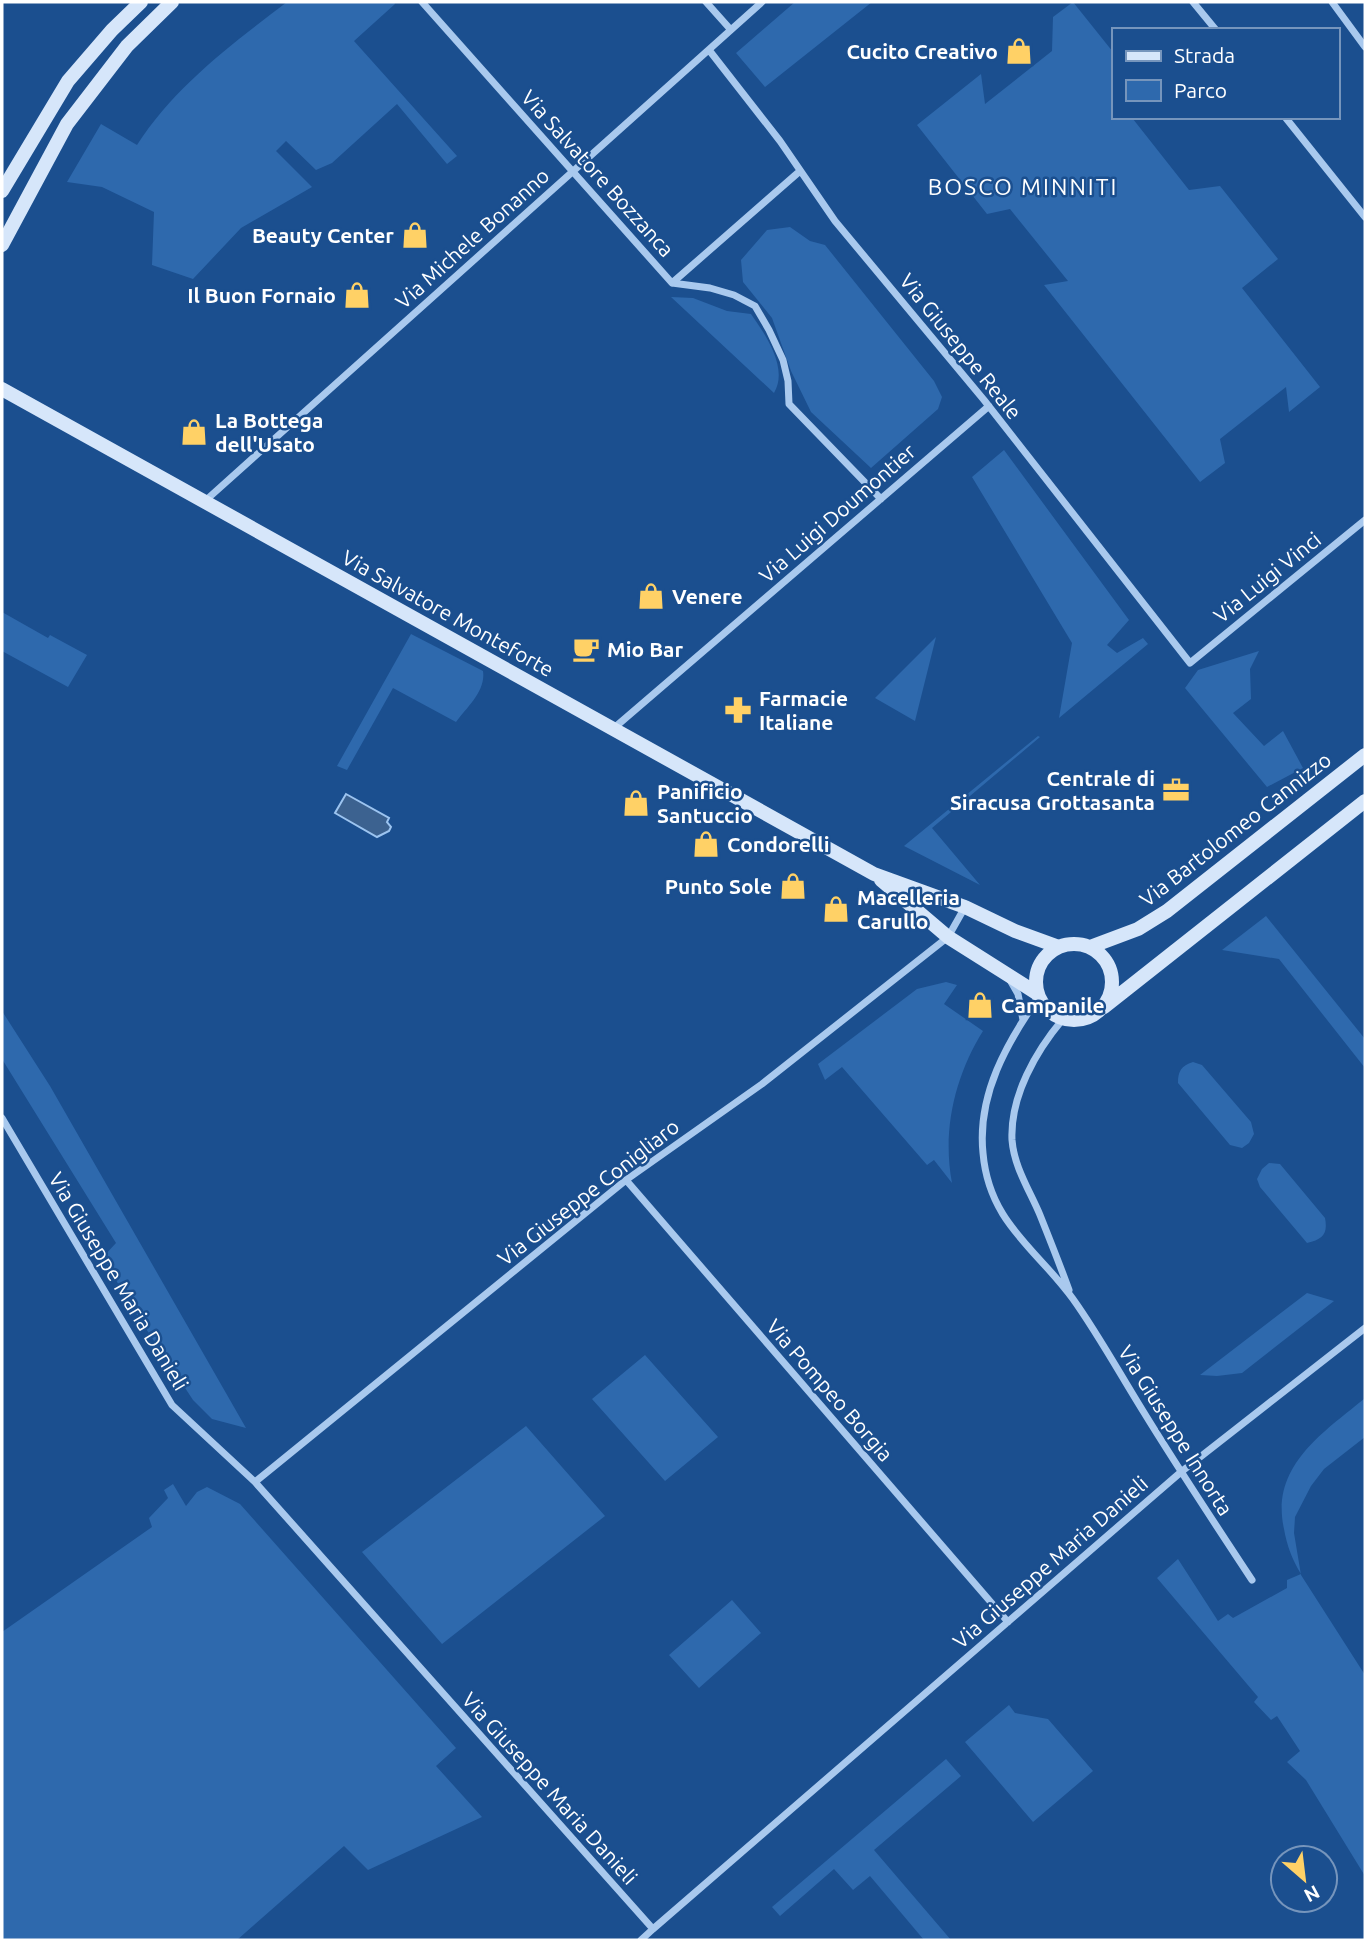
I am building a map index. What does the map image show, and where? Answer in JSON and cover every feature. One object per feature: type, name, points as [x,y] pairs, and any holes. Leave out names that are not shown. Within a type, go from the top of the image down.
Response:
[{"type":"street","points":[[2,191],[68,81],[112,30],[141,2]]},
{"type":"street","points":[[2,245],[73,114],[127,46],[172,2]]},
{"type":"street","name":"Via Salvatore Bozzanca","points":[[422,2],[672,283],[710,288],[734,295],[755,306],[783,360],[788,381],[789,404],[881,499]]},
{"type":"street","points":[[706,2],[731,30]]},
{"type":"street","name":"Via Michele Bonanno","points":[[205,501],[762,2]]},
{"type":"street","points":[[1193,2],[1214,28]]},
{"type":"street","points":[[1332,2],[1365,47]]},
{"type":"street","name":"Via Giuseppe Reale","points":[[709,50],[780,141],[835,221],[989,406],[1190,663]]},
{"type":"street","points":[[1288,119],[1365,217]]},
{"type":"street","points":[[672,283],[800,171]]},
{"type":"street","name":"Via Salvatore Monteforte","points":[[2,389],[874,874]]},
{"type":"street","name":"Via Luigi Doumontier","points":[[613,729],[989,406]]},
{"type":"street","name":"Via Luigi Vinci","points":[[1190,663],[1365,520]]},
{"type":"street","name":"Via Bartolomeo Cannizzo","points":[[1090,947],[1138,929],[1167,911],[1365,755]]},
{"type":"street","points":[[874,874],[948,937],[1039,996],[1053,1014],[1063,1018],[1085,1018],[1104,1007],[1365,801]]},
{"type":"street","points":[[874,874],[965,906],[1015,931],[1059,947]]},
{"type":"street","points":[[948,937],[965,906]]},
{"type":"street","name":"Via Giuseppe Conigliaro","points":[[255,1482],[626,1180],[762,1084],[948,937]]},
{"type":"street","points":[[1072,1298],[1010,1227],[997,1203],[987,1175],[983,1153],[983,1127],[989,1090],[996,1070],[1039,996],[1037,972],[1049,953],[1059,947],[1080,944],[1090,947],[1106,960],[1113,979],[1104,1007]]},
{"type":"street","points":[[1005,973],[1018,994],[1023,1020]]},
{"type":"street","points":[[1063,1018],[1036,1056],[1025,1081],[1013,1119],[1012,1141],[1016,1163],[1072,1298]]},
{"type":"street","name":"Via Giuseppe Maria Danieli","points":[[2,1118],[172,1405],[255,1482],[653,1929],[1181,1472],[1365,1328]]},
{"type":"street","name":"Via Pompeo Borgia","points":[[626,1180],[1007,1622]]},
{"type":"street","name":"Via Giuseppe Innorta","points":[[1072,1298],[1252,1580]]},
{"type":"street","points":[[640,1940],[653,1929]]},
{"type":"green space","points":[[287,2],[394,2],[395,4],[354,41],[457,156],[447,164],[397,104],[332,163],[316,170],[286,141],[276,151],[312,187],[241,228],[193,279],[152,265],[154,212],[102,187],[67,182],[101,124],[137,145],[187,85],[225,50]]},
{"type":"green space","points":[[795,2],[872,2],[765,87],[736,53]]},
{"type":"green space","points":[[1073,2],[1112,51],[1112,119],[1133,119],[1189,190],[1220,186],[1278,259],[1242,288],[1320,387],[1289,412],[1286,387],[1220,439],[1225,463],[1200,482],[1044,285],[1068,281],[1010,209],[987,214],[917,125],[981,74],[985,104],[1052,51],[1053,17]]},
{"type":"green space","points":[[790,227],[810,241],[825,245],[934,381],[942,397],[938,409],[871,468],[811,412],[791,371],[772,318],[743,282],[741,260],[767,230]]},
{"type":"green space","points":[[671,297],[693,298],[727,311],[751,314],[777,362],[779,373],[774,393]]},
{"type":"green space","points":[[1004,450],[1129,620],[1107,645],[1117,653],[1143,638],[1148,644],[1059,718],[1072,643],[972,477]]},
{"type":"green space","points":[[2,612],[48,638],[50,635],[87,655],[68,687],[2,651]]},
{"type":"green space","points":[[411,634],[483,671],[479,692],[456,722],[393,688],[347,770],[337,766]]},
{"type":"green space","points":[[936,637],[915,721],[875,698]]},
{"type":"green space","points":[[1259,651],[1250,669],[1251,699],[1233,713],[1264,746],[1283,731],[1303,768],[1267,787],[1185,688],[1198,670]]},
{"type":"green space","points":[[1040,737],[932,828],[980,885],[904,846]]},
{"type":"green space","points":[[1266,916],[1365,1039],[1365,1068],[1279,959],[1222,950]]},
{"type":"green space","points":[[946,982],[957,985],[944,1004],[983,1031],[965,1066],[953,1104],[949,1143],[952,1183],[934,1160],[927,1165],[842,1067],[825,1080],[818,1064],[917,989]]},
{"type":"green space","points":[[2,1011],[50,1086],[246,1428],[212,1419],[193,1400],[129,1303],[103,1257],[116,1243],[2,1059]]},
{"type":"green space","points":[[1193,1062],[1202,1065],[1251,1122],[1254,1134],[1242,1148],[1230,1145],[1178,1083],[1181,1070]]},
{"type":"green space","points":[[1269,1163],[1280,1164],[1325,1218],[1326,1228],[1321,1238],[1307,1243],[1260,1187],[1257,1179]]},
{"type":"green space","points":[[1307,1293],[1334,1301],[1242,1373],[1200,1375]]},
{"type":"green space","points":[[645,1355],[718,1437],[665,1481],[592,1399]]},
{"type":"green space","points":[[1365,1398],[1365,1437],[1324,1469],[1311,1486],[1295,1517],[1294,1533],[1301,1574],[1290,1552],[1284,1529],[1282,1507],[1285,1487],[1292,1469],[1317,1438]]},
{"type":"green space","points":[[526,1426],[605,1516],[442,1644],[362,1552]]},
{"type":"green space","points":[[173,1484],[186,1506],[197,1492],[207,1487],[240,1504],[456,1748],[436,1766],[482,1817],[368,1870],[344,1846],[237,1940],[2,1940],[2,1632],[152,1527],[149,1518],[168,1498],[164,1490]]},
{"type":"green space","points":[[1178,1559],[1218,1621],[1228,1614],[1233,1618],[1287,1588],[1287,1580],[1301,1574],[1365,1675],[1365,1876],[1306,1780],[1287,1762],[1300,1751],[1277,1716],[1271,1720],[1254,1702],[1258,1697],[1157,1578]]},
{"type":"green space","points":[[732,1600],[761,1633],[699,1688],[669,1655]]},
{"type":"green space","points":[[1009,1705],[1015,1713],[1048,1719],[1093,1771],[1033,1822],[965,1742]]},
{"type":"green space","points":[[946,1759],[961,1776],[874,1850],[951,1940],[924,1940],[870,1876],[853,1890],[834,1869],[780,1916],[772,1907]]},
{"type":"shaded area","points":[[346,794],[389,818],[389,831],[377,837],[335,813]]},
{"type":"place","name":"Cucito Creativo","points":[[1019,51]]},
{"type":"place","name":"Beauty Center","points":[[415,235]]},
{"type":"place","name":"Il Buon Fornaio","points":[[357,295]]},
{"type":"place","name":"La Bottega dell'Usato","points":[[194,432]]},
{"type":"place","name":"Venere","points":[[651,596]]},
{"type":"place","name":"Mio Bar","points":[[586,649]]},
{"type":"place","name":"Farmacie Italiane","points":[[738,710]]},
{"type":"place","name":"Centrale di Siracusa Grottasanta","points":[[1176,790]]},
{"type":"place","name":"Panificio Santuccio","points":[[636,803]]},
{"type":"place","name":"Condorelli","points":[[706,844]]},
{"type":"place","name":"Punto Sole","points":[[793,886]]},
{"type":"place","name":"Macelleria Carullo","points":[[836,909]]},
{"type":"place","name":"Campanile","points":[[980,1005]]},
{"type":"district","name":"BOSCO MINNITI","points":[[1023,186]]}]
